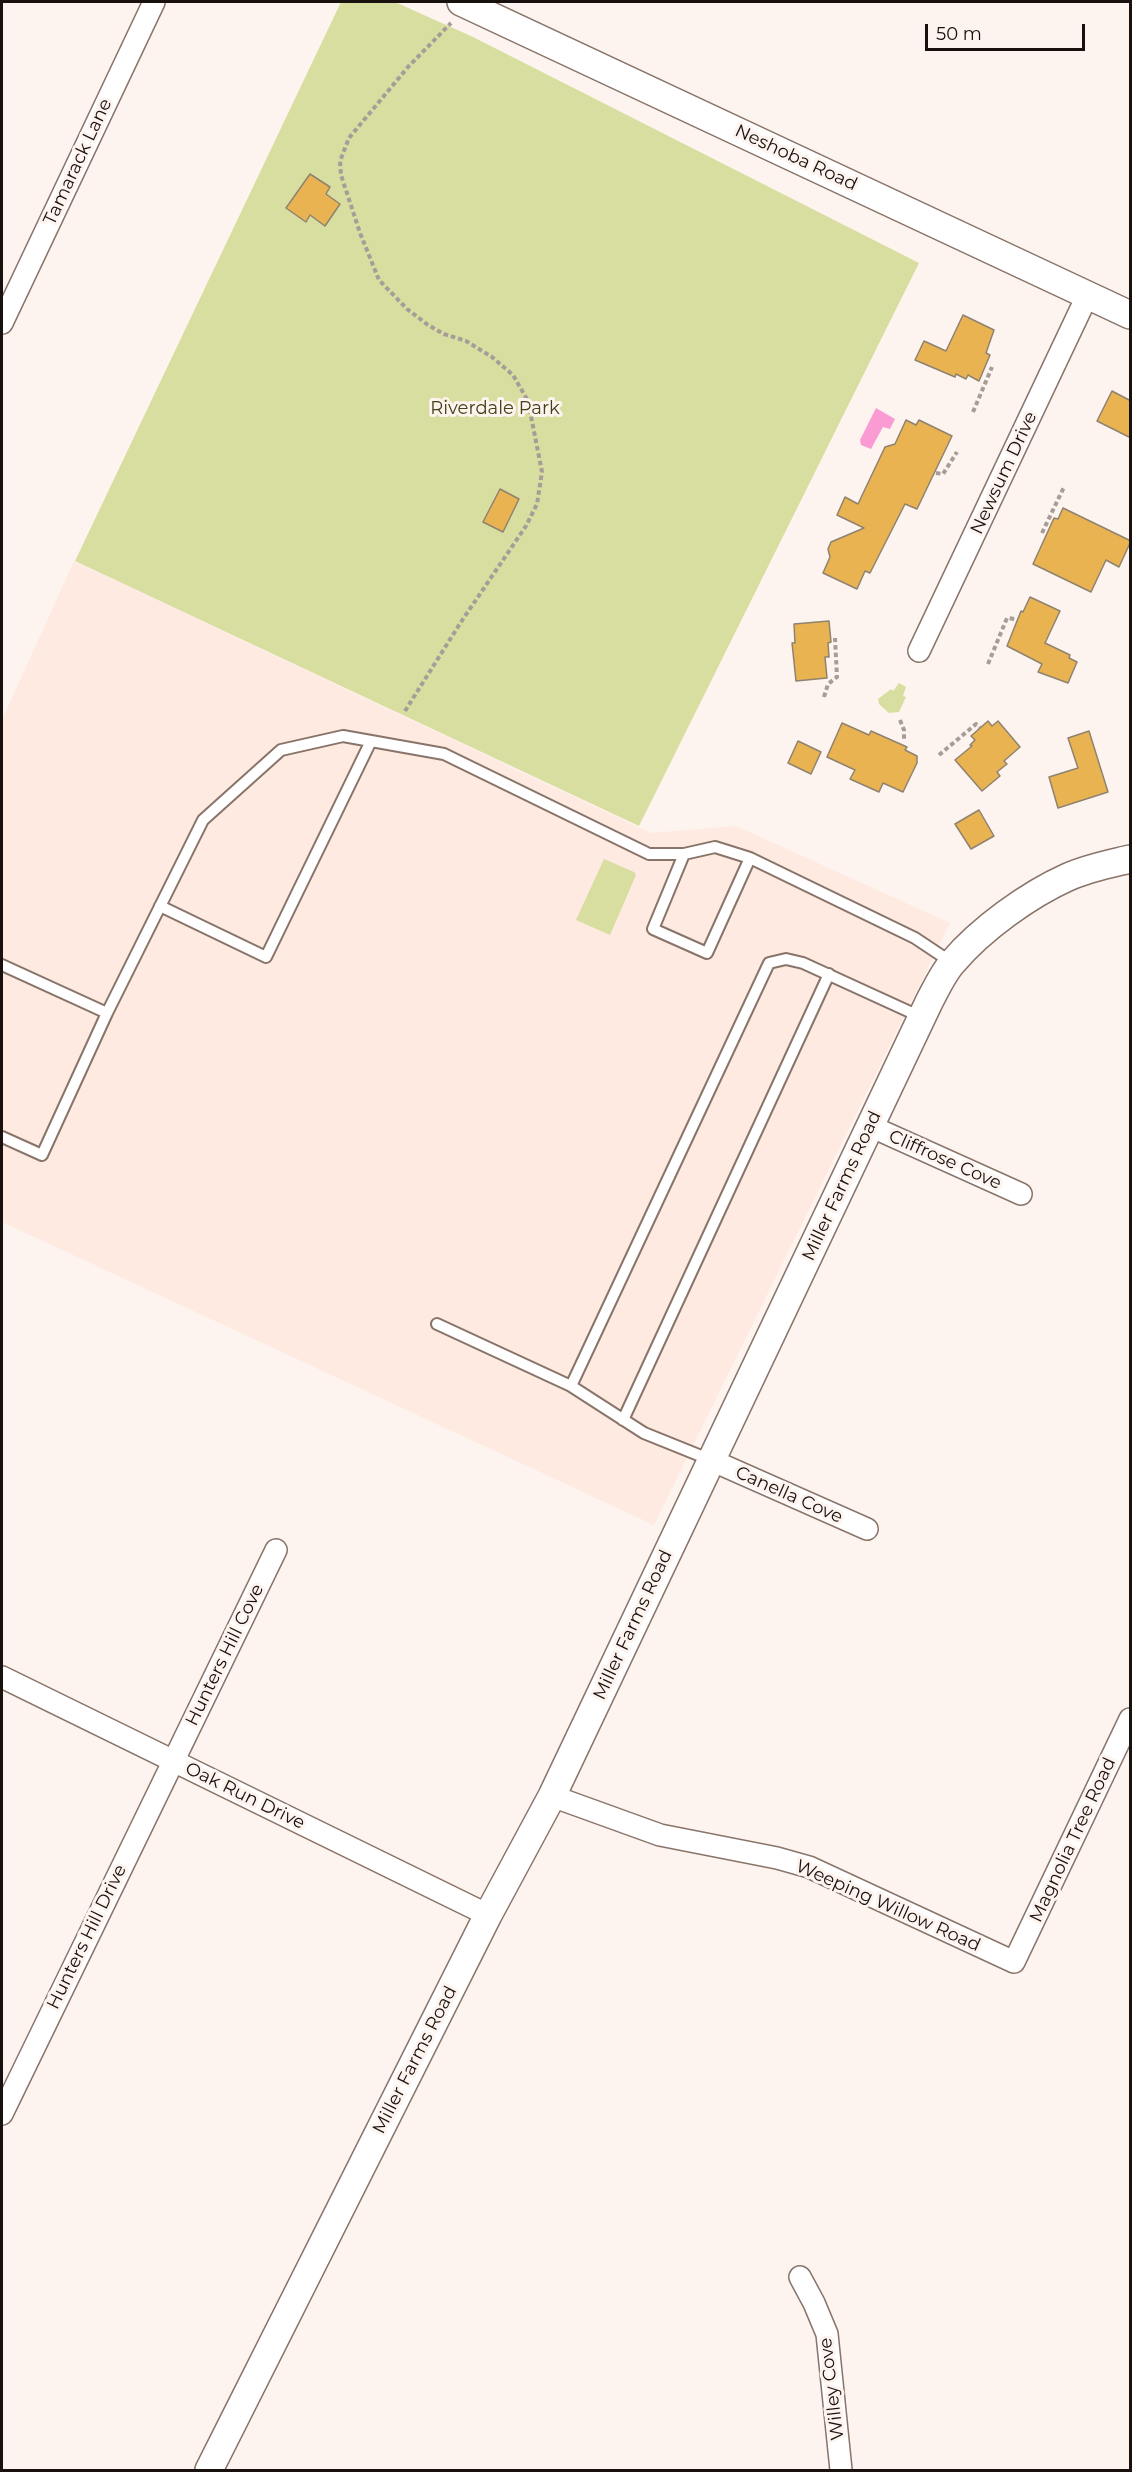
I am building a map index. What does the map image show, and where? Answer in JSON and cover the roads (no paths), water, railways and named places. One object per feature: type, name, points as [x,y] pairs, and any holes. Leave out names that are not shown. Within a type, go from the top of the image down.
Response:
[{"type":"street","name":"Tamarack Lane","points":[[2,323],[154,2]]},
{"type":"street","name":"Neshoba Road","points":[[458,10],[1131,315]]},
{"type":"street","name":"Newsum Drive","points":[[920,651],[1088,294]]},
{"type":"street","name":"Miller Farms Road","points":[[209,2470],[488,1915],[552,1796],[922,1017],[952,962],[998,921],[1036,894],[1067,877],[1093,867],[1131,859]]},
{"type":"street","name":"Cliffrose Cove","points":[[870,1126],[1021,1194]]},
{"type":"street","name":"Canella Cove","points":[[711,1460],[867,1529]]},
{"type":"street","name":"Hunters Hill Cove","points":[[173,1760],[276,1550]]},
{"type":"street","name":"Oak Run Drive","points":[[2,1677],[488,1915]]},
{"type":"street","name":"Magnolia Tree Road","points":[[1014,1962],[1131,1719]]},
{"type":"street","name":"Hunters Hill Drive","points":[[2,2114],[173,1760]]},
{"type":"street","name":"Weeping Willow Road","points":[[552,1796],[660,1835],[777,1858],[809,1868],[1014,1962]]},
{"type":"street","name":"Willey Cove","points":[[800,2277],[814,2302],[827,2334],[841,2470]]},
{"type":"lane","points":[[2,1137],[42,1155],[107,1013],[203,820],[281,750],[343,736],[444,754],[650,854],[684,854],[715,848],[750,858],[915,938],[952,962]]},
{"type":"lane","points":[[160,906],[266,957],[371,741]]},
{"type":"lane","points":[[684,854],[653,929],[707,953],[750,858]]},
{"type":"lane","points":[[572,1386],[770,963],[786,959],[803,963],[922,1017]]},
{"type":"lane","points":[[2,965],[107,1013]]},
{"type":"lane","points":[[624,1420],[829,974]]},
{"type":"lane","points":[[437,1324],[572,1386],[644,1433],[711,1460]]},
{"type":"park label","name":"Riverdale Park","points":[[495,409]]}]
